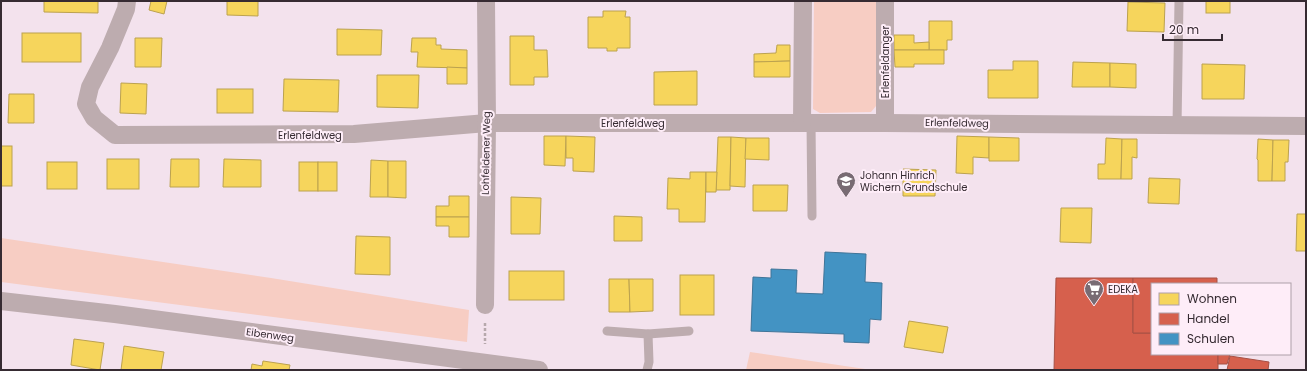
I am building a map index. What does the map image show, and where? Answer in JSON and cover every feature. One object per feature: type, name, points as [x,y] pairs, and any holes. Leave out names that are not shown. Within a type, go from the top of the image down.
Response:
[{"type":"street","name":"Erlenfeldweg","points":[[127,1],[126,9],[110,48],[90,87],[86,104],[94,118],[115,135],[354,134],[487,123],[885,123],[1306,126]]},
{"type":"street","name":"Lohfeldener Weg","points":[[485,305],[487,123],[486,1]]},
{"type":"street","points":[[803,1],[806,123]]},
{"type":"street","name":"Erlenfeldanger","points":[[885,1],[885,123]]},
{"type":"street","name":"Eibenweg","points":[[1,301],[123,316],[485,367],[539,370]]},
{"type":"lane","points":[[1177,126],[1180,1]]},
{"type":"lane","points":[[806,123],[812,216]]},
{"type":"lane","points":[[607,330],[648,334],[689,331]]},
{"type":"lane","points":[[647,370],[649,362],[648,334]]},
{"type":"path","points":[[485,305],[485,367]]},
{"type":"shaded area","points":[[814,1],[877,1],[876,106],[871,112],[820,113],[813,109]]},
{"type":"shaded area","points":[[1,238],[271,278],[469,310],[467,342],[1,282]]},
{"type":"shaded area","points":[[750,352],[872,370],[746,370]]},
{"type":"building: Wohnen","points":[[44,1],[98,1],[98,13],[44,12]]},
{"type":"building: Wohnen","points":[[151,1],[167,1],[164,14],[149,10]]},
{"type":"building: Wohnen","points":[[227,1],[258,1],[258,16],[227,15]]},
{"type":"building: Wohnen","points":[[1206,1],[1230,1],[1230,13],[1206,13]]},
{"type":"building: Wohnen","points":[[1128,2],[1165,3],[1164,32],[1127,31]]},
{"type":"building: Wohnen","points":[[603,11],[626,11],[625,17],[630,17],[630,48],[617,48],[617,51],[607,51],[607,48],[588,48],[588,17],[603,17]]},
{"type":"building: Wohnen","points":[[929,21],[952,21],[952,40],[947,40],[947,50],[929,50]]},
{"type":"building: Wohnen","points":[[337,29],[382,30],[381,55],[337,55]]},
{"type":"building: Wohnen","points":[[22,33],[81,33],[81,62],[22,62]]},
{"type":"building: Wohnen","points":[[894,35],[914,35],[914,43],[929,42],[929,50],[894,50]]},
{"type":"building: Wohnen","points":[[510,36],[534,36],[534,50],[547,50],[548,77],[534,77],[534,85],[510,85]]},
{"type":"building: Wohnen","points":[[135,38],[162,38],[161,67],[135,67]]},
{"type":"building: Wohnen","points":[[412,38],[436,38],[436,45],[441,45],[441,49],[467,50],[467,68],[417,67],[418,52],[411,52]]},
{"type":"building: Wohnen","points":[[777,45],[790,45],[790,61],[754,62],[754,54],[776,53]]},
{"type":"building: Wohnen","points":[[894,50],[944,50],[944,64],[914,64],[914,67],[895,67]]},
{"type":"building: Wohnen","points":[[790,61],[790,77],[754,77],[754,62]]},
{"type":"building: Wohnen","points":[[1013,61],[1038,61],[1038,98],[988,98],[988,70],[1013,70]]},
{"type":"building: Wohnen","points":[[1073,62],[1110,63],[1110,87],[1072,87]]},
{"type":"building: Wohnen","points":[[1110,63],[1136,64],[1136,88],[1110,87]]},
{"type":"building: Wohnen","points":[[1202,64],[1245,65],[1244,99],[1202,99]]},
{"type":"building: Wohnen","points":[[447,67],[467,68],[467,84],[447,84]]},
{"type":"building: Wohnen","points":[[697,71],[697,105],[654,105],[654,72]]},
{"type":"building: Wohnen","points":[[377,75],[419,75],[418,108],[377,107]]},
{"type":"building: Wohnen","points":[[284,79],[339,80],[338,112],[283,111]]},
{"type":"building: Wohnen","points":[[121,83],[147,84],[146,114],[120,113]]},
{"type":"building: Wohnen","points":[[217,89],[253,89],[253,113],[217,113]]},
{"type":"building: Wohnen","points":[[9,94],[34,94],[34,123],[8,123]]},
{"type":"building: Wohnen","points":[[544,136],[566,136],[565,166],[544,165]]},
{"type":"building: Wohnen","points":[[566,136],[595,137],[594,172],[573,171],[573,158],[566,158]]},
{"type":"building: Wohnen","points":[[957,136],[989,137],[989,158],[973,157],[973,174],[956,173]]},
{"type":"building: Wohnen","points":[[718,137],[731,137],[730,190],[716,190]]},
{"type":"building: Wohnen","points":[[731,137],[746,138],[745,187],[730,186]]},
{"type":"building: Wohnen","points":[[989,137],[1019,138],[1019,161],[989,161]]},
{"type":"building: Wohnen","points":[[746,138],[769,138],[769,160],[745,159]]},
{"type":"building: Wohnen","points":[[1106,138],[1122,139],[1121,179],[1098,179],[1098,164],[1105,164]]},
{"type":"building: Wohnen","points":[[1122,139],[1137,139],[1137,158],[1132,157],[1132,179],[1121,179]]},
{"type":"building: Wohnen","points":[[1258,139],[1273,140],[1272,181],[1258,181]]},
{"type":"building: Wohnen","points":[[1273,140],[1289,140],[1288,162],[1285,162],[1285,181],[1272,181]]},
{"type":"building: Wohnen","points":[[1,146],[12,146],[12,186],[1,186]]},
{"type":"building: Wohnen","points":[[107,159],[139,159],[139,189],[107,189]]},
{"type":"building: Wohnen","points":[[171,159],[199,159],[199,187],[170,187]]},
{"type":"building: Wohnen","points":[[224,159],[261,160],[261,187],[223,187]]},
{"type":"building: Wohnen","points":[[371,160],[388,161],[388,197],[370,197]]},
{"type":"building: Wohnen","points":[[388,161],[406,161],[406,198],[388,197]]},
{"type":"building: Wohnen","points":[[47,162],[77,162],[77,189],[47,189]]},
{"type":"building: Wohnen","points":[[299,162],[318,162],[318,191],[299,191]]},
{"type":"building: Wohnen","points":[[318,162],[337,162],[337,191],[318,191]]},
{"type":"building: Wohnen","points":[[903,169],[936,170],[935,196],[903,196]]},
{"type":"building: Wohnen","points":[[690,172],[706,172],[705,222],[679,222],[679,209],[667,209],[668,178],[690,179]]},
{"type":"building: Wohnen","points":[[706,172],[717,172],[716,192],[706,192]]},
{"type":"building: Wohnen","points":[[1149,178],[1180,179],[1179,204],[1148,203]]},
{"type":"building: Wohnen","points":[[753,185],[788,185],[787,211],[753,211]]},
{"type":"building: Wohnen","points":[[449,196],[469,196],[469,217],[436,217],[436,206],[449,206]]},
{"type":"building: Wohnen","points":[[511,197],[541,198],[540,234],[511,234]]},
{"type":"building: Wohnen","points":[[1061,208],[1092,208],[1091,243],[1060,242]]},
{"type":"building: Wohnen","points":[[1297,214],[1306,214],[1306,251],[1296,251]]},
{"type":"building: Wohnen","points":[[614,216],[642,217],[642,241],[614,241]]},
{"type":"building: Wohnen","points":[[436,217],[469,217],[469,237],[449,237],[449,226],[436,226]]},
{"type":"building: Wohnen","points":[[356,236],[390,237],[390,275],[355,274]]},
{"type":"building: Wohnen","points":[[509,271],[564,271],[564,300],[509,300]]},
{"type":"building: Wohnen","points":[[680,275],[714,275],[714,315],[680,315]]},
{"type":"building: Wohnen","points":[[609,279],[629,279],[630,312],[609,312]]},
{"type":"building: Wohnen","points":[[629,279],[653,279],[653,311],[630,312]]},
{"type":"building: Wohnen","points":[[909,321],[948,327],[943,353],[904,347]]},
{"type":"building: Wohnen","points":[[74,339],[104,343],[100,370],[71,365]]},
{"type":"building: Wohnen","points":[[124,346],[164,352],[161,370],[121,370]]},
{"type":"building: Wohnen","points":[[263,361],[290,365],[289,370],[251,370],[252,364],[262,366]]},
{"type":"building: Handel","name":"EDEKA","points":[[1056,278],[1133,278],[1133,333],[1151,333],[1151,355],[1218,355],[1218,370],[1054,370]]},
{"type":"building: Handel","points":[[1133,278],[1217,278],[1217,283],[1151,283],[1151,333],[1133,333]]},
{"type":"building: Handel","points":[[1218,355],[1230,355],[1227,364],[1218,364]]},
{"type":"building: Handel","points":[[1230,356],[1269,362],[1268,370],[1227,370]]},
{"type":"building: Schulen","points":[[825,252],[866,254],[865,282],[882,283],[881,320],[870,319],[869,343],[844,342],[844,334],[751,331],[753,277],[771,278],[771,269],[797,270],[796,293],[823,294]]},
{"type":"place","name":"Johann Hinrich Wichern Grundschule","points":[[846,198]]},
{"type":"place","name":"EDEKA","points":[[1094,306]]}]
